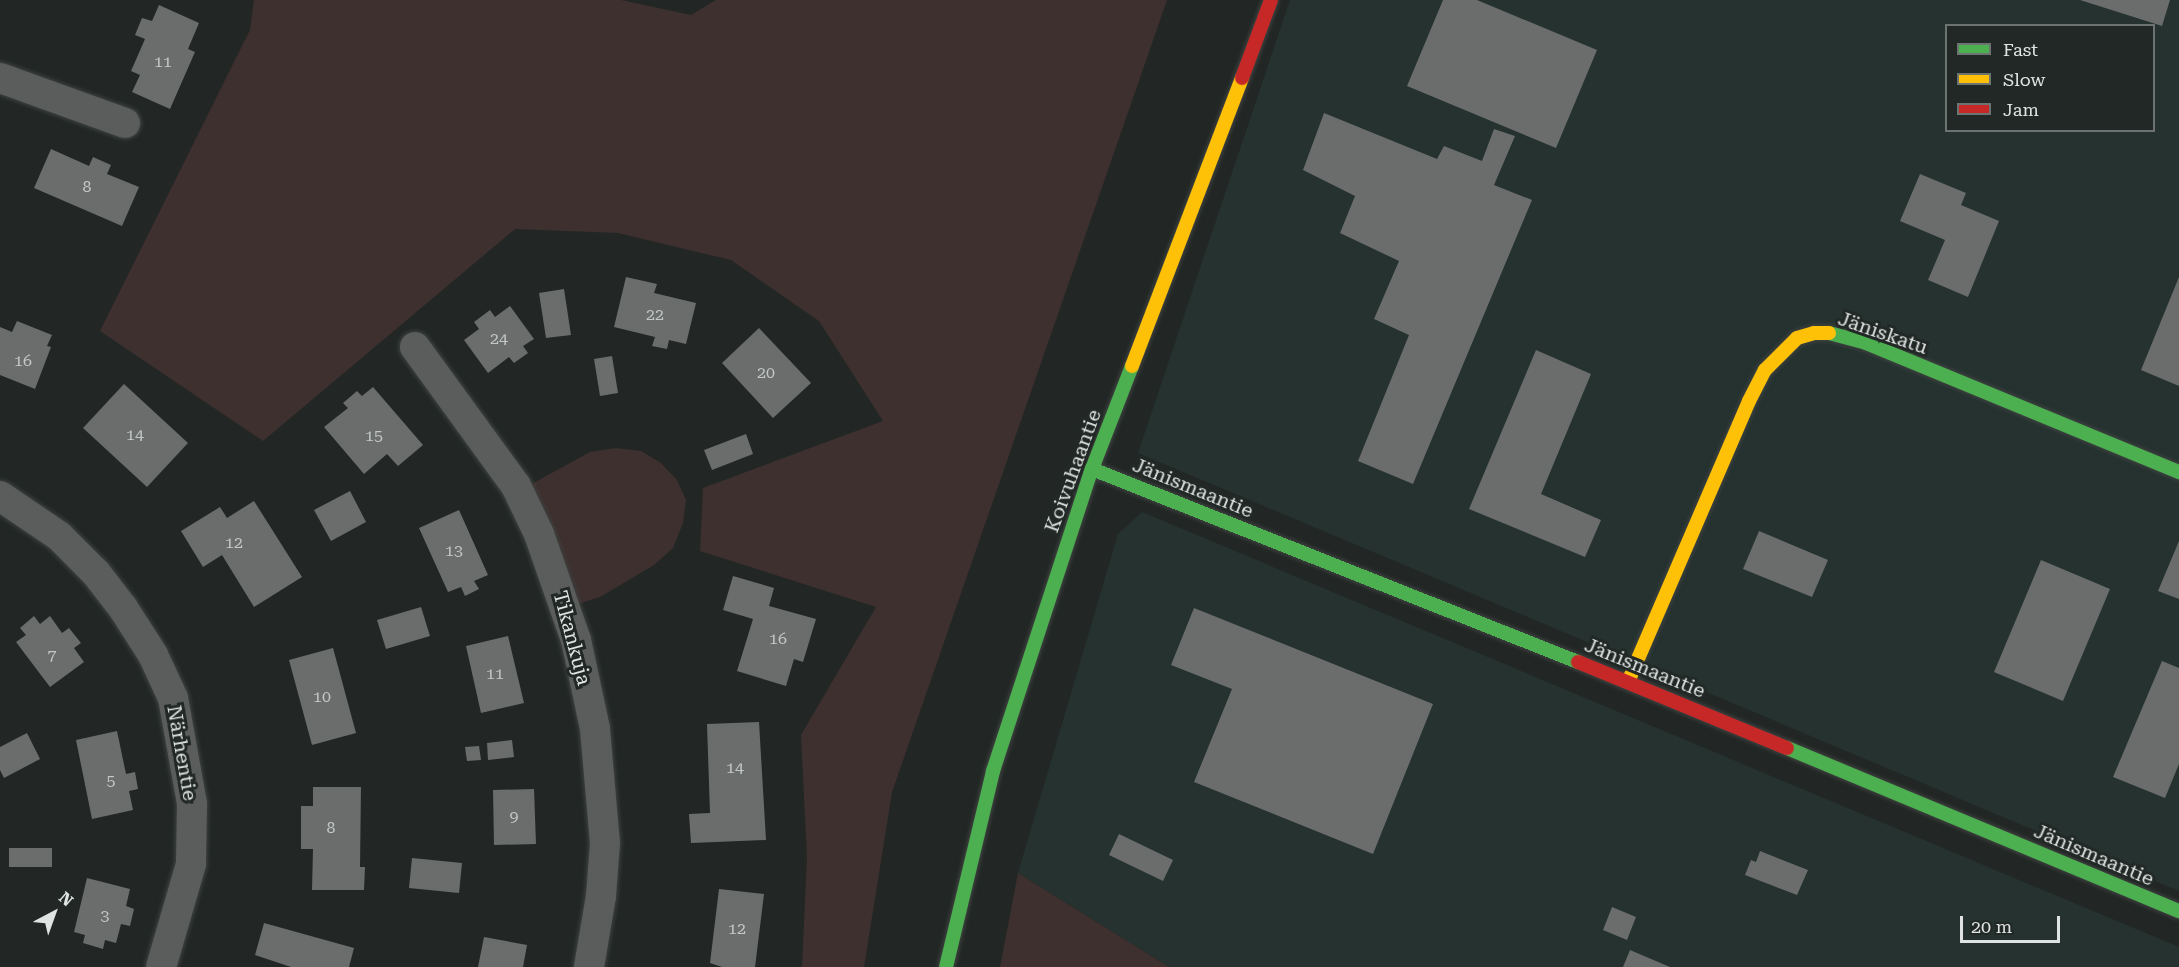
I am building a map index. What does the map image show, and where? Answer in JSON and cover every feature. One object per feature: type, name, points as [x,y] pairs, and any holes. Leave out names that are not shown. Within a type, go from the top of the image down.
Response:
[{"type":"street","name":"Koivuhaantie","points":[[946,967],[993,771],[1092,469],[1195,206],[1271,0]]},
{"type":"street","points":[[0,78],[125,123]]},
{"type":"street","name":"Jäniskatu","points":[[1628,681],[1749,401],[1765,370],[1797,338],[1814,333],[1833,333],[1866,343],[2179,472]]},
{"type":"street","name":"Tikankuja","points":[[415,347],[516,486],[539,534],[576,640],[595,729],[605,843],[601,896],[589,967]]},
{"type":"street","name":"Jänismaantie","points":[[1092,469],[1628,681],[2179,911]]},
{"type":"street","name":"Närhentie","points":[[0,496],[58,536],[96,573],[123,608],[153,655],[173,698],[192,804],[191,864],[161,967]]},
{"type":"shaded area","points":[[254,0],[621,0],[691,15],[716,0],[1167,0],[892,792],[864,967],[802,967],[807,857],[801,735],[876,607],[700,551],[703,488],[883,421],[819,321],[731,260],[618,233],[515,229],[263,441],[100,331],[250,30]]},
{"type":"shaded area","points":[[1290,0],[2179,0],[2179,891],[1138,453]]},
{"type":"shaded area","points":[[616,448],[641,451],[661,463],[677,480],[686,500],[683,523],[673,548],[654,565],[600,597],[575,605],[528,486],[590,452]]},
{"type":"shaded area","points":[[1142,512],[2179,947],[2179,967],[1169,967],[1018,873],[1118,534]]},
{"type":"shaded area","points":[[1018,873],[1169,967],[1000,967]]},
{"type":"building","points":[[1443,0],[1477,0],[1597,50],[1556,148],[1407,86]]},
{"type":"building","points":[[2080,0],[2170,0],[2162,26]]},
{"type":"building","points":[[159,5],[199,23],[188,49],[195,52],[170,109],[132,92],[140,75],[131,71],[145,39],[135,35],[142,18],[152,21]]},
{"type":"building","points":[[1324,113],[1437,159],[1444,146],[1482,161],[1494,129],[1515,136],[1494,185],[1532,200],[1413,484],[1358,461],[1409,335],[1374,319],[1399,261],[1340,233],[1355,196],[1303,170]]},
{"type":"building","points":[[51,149],[89,166],[93,157],[111,165],[107,174],[139,187],[122,226],[34,188]]},
{"type":"building","points":[[1920,174],[1966,193],[1961,205],[1999,221],[1968,297],[1928,280],[1945,240],[1900,221]]},
{"type":"building","points":[[626,277],[657,284],[654,293],[696,303],[686,344],[669,340],[667,349],[652,346],[655,337],[614,327]]},
{"type":"building","points":[[2179,277],[2179,386],[2141,370]]},
{"type":"building","points":[[564,289],[571,335],[546,338],[539,293]]},
{"type":"building","points":[[510,306],[534,339],[523,346],[528,353],[514,363],[509,357],[488,373],[464,340],[479,329],[474,322],[490,310],[495,317]]},
{"type":"building","points":[[17,321],[52,335],[47,346],[51,347],[35,389],[0,375],[0,327],[12,332]]},
{"type":"building","points":[[759,328],[811,383],[773,418],[722,363]]},
{"type":"building","points":[[1536,350],[1591,374],[1541,494],[1601,520],[1585,557],[1469,509]]},
{"type":"building","points":[[612,356],[618,393],[600,396],[594,359]]},
{"type":"building","points":[[124,384],[188,443],[147,487],[83,428]]},
{"type":"building","points":[[373,387],[423,445],[398,466],[387,454],[364,474],[324,427],[348,408],[343,403],[357,391],[362,396]]},
{"type":"building","points":[[746,434],[753,454],[712,470],[704,450]]},
{"type":"building","points":[[350,491],[366,522],[331,541],[314,510]]},
{"type":"building","points":[[254,501],[302,577],[254,607],[222,555],[203,567],[181,531],[220,507],[227,518]]},
{"type":"building","points":[[459,510],[488,575],[474,581],[479,589],[465,596],[461,587],[448,592],[419,528]]},
{"type":"building","points":[[1759,531],[1828,560],[1812,597],[1743,569]]},
{"type":"building","points":[[2179,541],[2179,599],[2158,591]]},
{"type":"building","points":[[2041,560],[2110,589],[2063,701],[1994,672]]},
{"type":"building","points":[[733,576],[774,588],[769,606],[816,619],[803,662],[794,659],[786,686],[737,671],[753,619],[723,610]]},
{"type":"building","points":[[421,607],[430,636],[386,649],[377,620]]},
{"type":"building","points":[[1194,608],[1433,704],[1373,854],[1194,782],[1232,689],[1171,665]]},
{"type":"building","points":[[34,616],[40,624],[50,616],[62,633],[69,628],[81,643],[74,648],[84,662],[50,687],[16,642],[26,635],[20,628]]},
{"type":"building","points":[[508,636],[524,703],[481,713],[466,646]]},
{"type":"building","points":[[333,648],[356,733],[312,745],[289,660]]},
{"type":"building","points":[[2162,661],[2179,668],[2179,764],[2165,798],[2113,777]]},
{"type":"building","points":[[759,722],[766,840],[691,843],[689,814],[710,813],[707,724]]},
{"type":"building","points":[[117,731],[126,774],[135,772],[138,789],[129,791],[133,810],[92,819],[76,740]]},
{"type":"building","points":[[27,733],[40,759],[4,778],[0,770],[0,747]]},
{"type":"building","points":[[512,740],[514,757],[488,760],[487,743]]},
{"type":"building","points":[[479,746],[481,760],[467,761],[465,747]]},
{"type":"building","points":[[313,787],[361,787],[360,867],[365,867],[364,890],[312,890],[313,849],[301,849],[301,806],[313,806]]},
{"type":"building","points":[[534,789],[536,844],[494,845],[493,790]]},
{"type":"building","points":[[1119,834],[1173,860],[1163,881],[1109,855]]},
{"type":"building","points":[[9,848],[52,848],[52,867],[9,867]]},
{"type":"building","points":[[1760,851],[1808,870],[1797,895],[1745,875],[1751,860],[1756,862]]},
{"type":"building","points":[[412,858],[462,863],[459,893],[409,888]]},
{"type":"building","points":[[87,878],[130,889],[126,906],[134,909],[130,926],[121,924],[116,943],[105,940],[103,949],[83,943],[85,935],[74,932]]},
{"type":"building","points":[[719,889],[764,894],[755,967],[722,967],[710,963]]},
{"type":"building","points":[[1612,907],[1636,917],[1627,940],[1603,930]]},
{"type":"building","points":[[264,923],[354,948],[349,967],[291,967],[255,955]]},
{"type":"building","points":[[484,937],[527,945],[523,967],[478,967]]},
{"type":"building","points":[[1630,950],[1670,967],[1623,967]]},
{"type":"traffic: fast","points":[[1829,333],[1866,343],[2179,472]]},
{"type":"traffic: fast","points":[[946,967],[993,771],[1092,469],[1132,366]]},
{"type":"traffic: fast","points":[[1092,469],[1578,662]]},
{"type":"traffic: fast","points":[[1787,748],[2179,911]]},
{"type":"traffic: slow","points":[[1132,366],[1242,78]]},
{"type":"traffic: slow","points":[[1628,682],[1749,401],[1765,370],[1797,338],[1814,333],[1829,333]]},
{"type":"traffic: jam","points":[[1242,78],[1271,0]]},
{"type":"traffic: jam","points":[[1578,662],[1787,748]]}]
